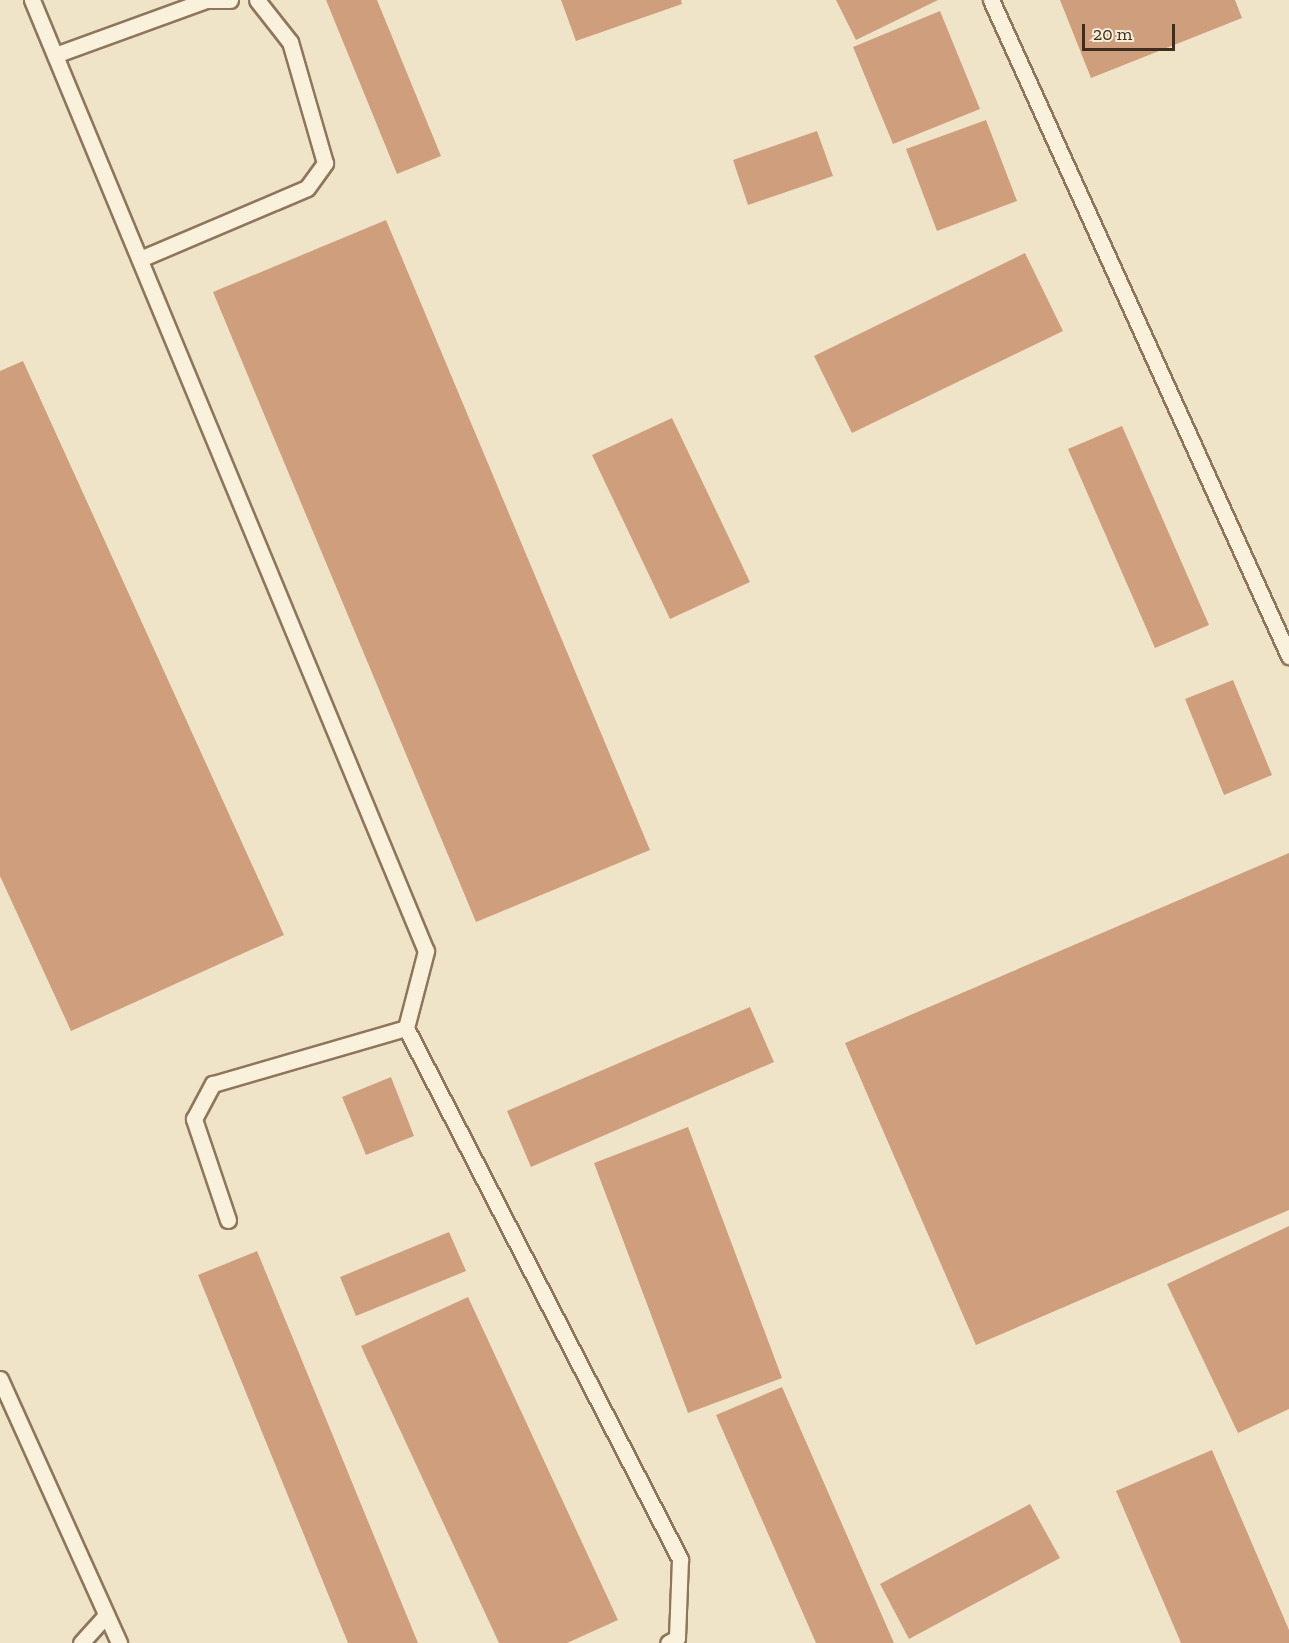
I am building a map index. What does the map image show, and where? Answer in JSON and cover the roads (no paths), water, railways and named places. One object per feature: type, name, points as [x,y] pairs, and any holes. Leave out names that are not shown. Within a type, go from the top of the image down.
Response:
[{"type":"lane","points":[[32,0],[426,951],[406,1028],[680,1559],[677,1638],[668,1643]]},
{"type":"lane","points":[[55,55],[206,0],[230,0]]},
{"type":"lane","points":[[140,259],[307,188],[325,163],[290,42],[257,0]]},
{"type":"lane","points":[[991,0],[1289,656]]},
{"type":"lane","points":[[228,1220],[194,1119],[213,1084],[406,1028]]},
{"type":"lane","points":[[0,1379],[119,1643]]},
{"type":"lane","points":[[81,1643],[105,1616]]}]
